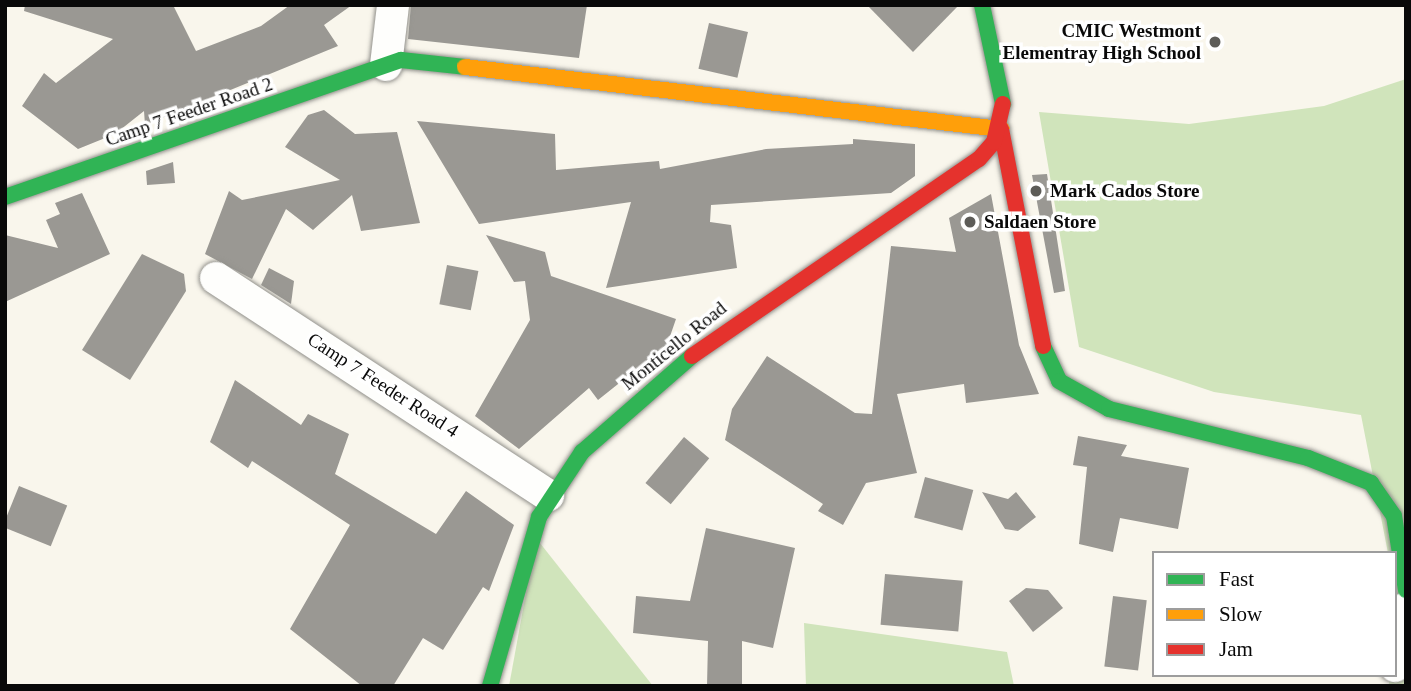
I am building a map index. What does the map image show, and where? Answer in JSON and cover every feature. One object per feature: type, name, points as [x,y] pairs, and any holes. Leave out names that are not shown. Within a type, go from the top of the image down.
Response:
[{"type":"street","points":[[386,65],[393,5]]},
{"type":"street","points":[[982,5],[1003,96],[1001,129],[1041,341],[1059,381],[1109,409],[1308,457],[1371,483],[1394,516],[1406,590]]},
{"type":"street","name":"Camp 7 Feeder Road 2","points":[[5,197],[386,65],[410,60],[1001,129]]},
{"type":"street","name":"Monticello Road","points":[[490,686],[548,495],[582,452],[692,356],[979,159],[1001,129]]},
{"type":"street","name":"Camp 7 Feeder Road 4","points":[[216,278],[548,495]]},
{"type":"street","points":[[1397,655],[1406,608]]},
{"type":"green space","points":[[1406,79],[1406,686],[1389,686],[1389,677],[1397,677],[1397,551],[1388,551],[1361,415],[1214,392],[1079,347],[1039,112],[1189,124],[1324,106]]},
{"type":"green space","points":[[536,538],[653,686],[509,686]]},
{"type":"green space","points":[[804,623],[1007,652],[1014,686],[806,686]]},
{"type":"building","points":[[25,5],[173,5],[196,51],[261,26],[290,5],[352,5],[324,25],[338,46],[145,125],[144,111],[115,134],[78,149],[22,106],[44,73],[56,83],[113,39],[24,11]]},
{"type":"building","points":[[411,5],[587,5],[579,58],[408,39]]},
{"type":"building","points":[[867,5],[959,5],[913,52]]},
{"type":"building","points":[[709,23],[748,32],[737,78],[698,69]]},
{"type":"building","points":[[324,110],[355,134],[397,132],[420,223],[361,231],[352,195],[313,230],[286,209],[252,279],[205,254],[229,191],[242,200],[340,180],[285,147],[308,115]]},
{"type":"building","points":[[417,121],[555,134],[556,170],[659,161],[660,169],[766,149],[853,144],[853,139],[915,144],[915,176],[891,193],[711,205],[710,222],[731,225],[737,268],[606,288],[631,202],[479,224]]},
{"type":"building","points":[[173,162],[175,183],[147,185],[146,171]]},
{"type":"building","points":[[1047,174],[1065,291],[1054,293],[1032,175]]},
{"type":"building","points":[[82,193],[110,254],[5,302],[5,235],[58,248],[46,220],[60,214],[55,203]]},
{"type":"building","points":[[991,194],[1019,345],[1039,394],[966,403],[964,384],[897,394],[917,473],[866,483],[843,525],[818,511],[823,504],[725,440],[732,409],[767,356],[855,413],[872,414],[891,246],[956,252],[949,218]]},
{"type":"building","points":[[486,235],[545,252],[551,276],[676,319],[667,345],[598,400],[589,388],[519,449],[475,416],[530,320],[525,281],[514,282]]},
{"type":"building","points":[[142,254],[184,274],[186,291],[130,380],[82,350]]},
{"type":"building","points":[[447,265],[478,271],[471,310],[439,304]]},
{"type":"building","points":[[269,268],[294,281],[291,304],[261,285]]},
{"type":"building","points":[[235,380],[301,425],[308,414],[349,434],[335,474],[436,534],[466,491],[514,525],[489,591],[483,587],[443,650],[423,638],[393,686],[362,686],[290,629],[350,525],[252,461],[248,468],[210,442]]},
{"type":"building","points":[[1078,436],[1127,445],[1121,456],[1189,468],[1178,529],[1120,518],[1113,552],[1079,544],[1087,467],[1073,465]]},
{"type":"building","points":[[684,437],[709,458],[671,504],[645,483]]},
{"type":"building","points":[[925,477],[973,490],[962,531],[914,518]]},
{"type":"building","points":[[19,486],[67,505],[51,546],[5,528],[5,521]]},
{"type":"building","points":[[982,492],[1008,499],[1016,492],[1036,517],[1018,531],[1005,529]]},
{"type":"building","points":[[706,528],[795,548],[773,648],[742,641],[742,686],[707,686],[708,641],[633,633],[636,596],[690,601]]},
{"type":"building","points":[[885,574],[963,581],[958,632],[881,625]]},
{"type":"building","points":[[1026,588],[1048,590],[1063,608],[1033,632],[1009,601]]},
{"type":"building","points":[[1113,596],[1147,600],[1138,671],[1104,666]]},
{"type":"traffic: fast","points":[[982,5],[1003,104]]},
{"type":"traffic: fast","points":[[5,197],[401,60],[465,67]]},
{"type":"traffic: fast","points":[[1043,346],[1059,381],[1109,409],[1308,458],[1371,483],[1394,516],[1406,590]]},
{"type":"traffic: fast","points":[[490,686],[539,517],[582,452],[692,356]]},
{"type":"traffic: slow","points":[[465,67],[1001,129]]},
{"type":"traffic: jam","points":[[692,356],[979,159],[994,142],[1003,104]]},
{"type":"traffic: jam","points":[[1001,129],[1043,346]]},
{"type":"place","name":"CMIC Westmont Elementray High School","points":[[1215,42]]},
{"type":"place","name":"Mark Cados Store","points":[[1036,191]]},
{"type":"place","name":"Saldaen Store","points":[[970,222]]}]
